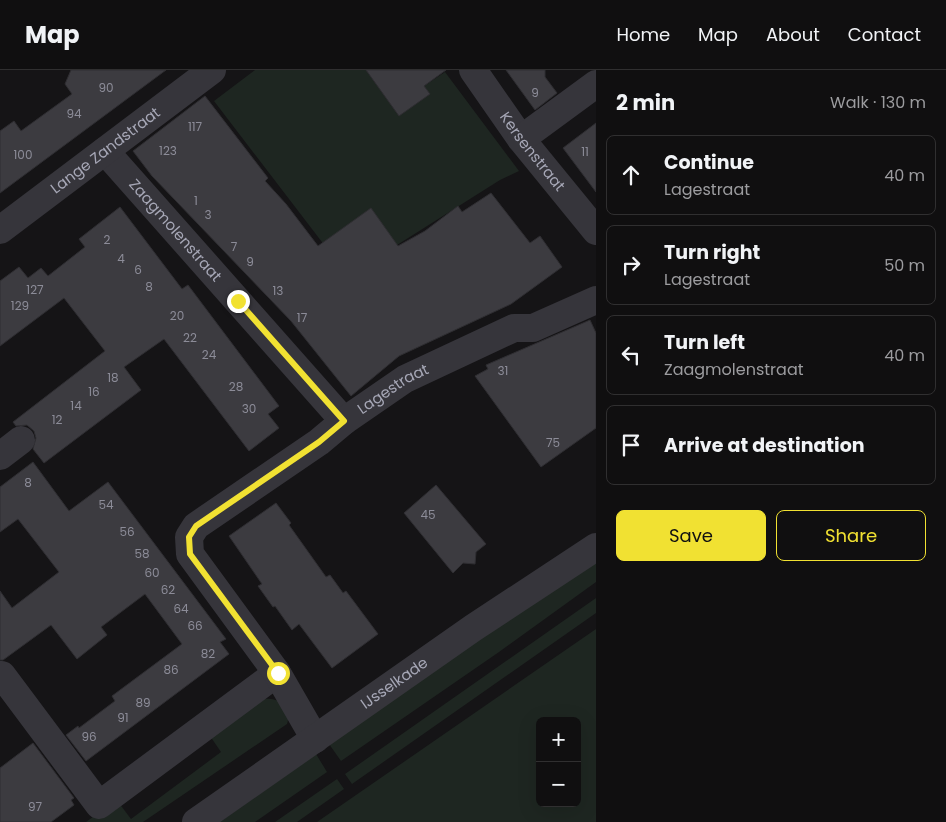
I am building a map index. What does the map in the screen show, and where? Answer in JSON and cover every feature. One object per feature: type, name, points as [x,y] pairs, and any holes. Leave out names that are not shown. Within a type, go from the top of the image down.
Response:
[{"type":"street","name":"Lange Zandstraat","points":[[0,230],[212,70]]},
{"type":"street","name":"Kersenstraat","points":[[472,70],[521,139],[596,230]]},
{"type":"street","points":[[521,139],[596,84]]},
{"type":"street","name":"Zaagmolenstraat","points":[[106,151],[344,421]]},
{"type":"street","name":"Lagestraat","points":[[315,739],[278,673],[190,554],[189,537],[196,526],[319,442],[344,421],[405,379],[514,328],[532,328],[596,300]]},
{"type":"street","name":"IJsselkade","points":[[196,822],[473,628],[596,547]]},
{"type":"street","points":[[2,676],[99,805],[278,673]]},
{"type":"shaded area","points":[[255,70],[366,70],[399,116],[430,94],[424,86],[445,72],[519,171],[500,180],[397,245],[351,280],[214,101]]},
{"type":"shaded area","points":[[596,562],[596,582],[499,652],[341,761],[329,744],[554,586]]},
{"type":"shaded area","points":[[596,598],[596,613],[352,784],[345,774]]},
{"type":"shaded area","points":[[596,629],[596,822],[317,822]]},
{"type":"shaded area","points":[[262,699],[276,700],[282,704],[289,717],[287,724],[143,822],[86,822],[113,802],[119,803],[131,819],[221,752],[210,736]]},
{"type":"shaded area","points":[[316,754],[327,772],[255,822],[220,822]]},
{"type":"shaded area","points":[[337,779],[344,789],[297,822],[275,822]]},
{"type":"building","points":[[71,70],[166,70],[0,193],[0,131],[14,121],[21,131],[72,94],[65,84]]},
{"type":"building","points":[[366,70],[446,70],[424,86],[430,94],[399,116]]},
{"type":"building","points":[[506,70],[545,70],[545,77],[557,93],[535,110]]},
{"type":"building","points":[[205,96],[268,178],[265,181],[286,204],[318,246],[371,208],[398,246],[425,231],[458,206],[462,212],[491,193],[530,243],[540,236],[562,267],[511,304],[399,356],[351,396],[291,321],[152,176],[133,151]]},
{"type":"building","points":[[596,123],[596,192],[563,148]]},
{"type":"building","points":[[120,207],[182,289],[188,285],[279,406],[268,414],[279,428],[249,451],[164,339],[124,367],[141,390],[44,463],[33,449],[36,438],[34,431],[27,425],[16,426],[13,422],[105,351],[64,298],[0,346],[0,281],[19,267],[28,278],[41,268],[48,276],[85,247],[79,239]]},
{"type":"building","points":[[590,320],[596,333],[596,428],[541,467],[475,376],[488,369],[486,365]]},
{"type":"building","points":[[33,462],[69,511],[108,482],[226,639],[220,642],[229,654],[86,761],[66,735],[78,726],[79,728],[115,701],[112,696],[182,644],[145,594],[101,627],[107,635],[77,659],[51,625],[3,660],[0,660],[0,591],[12,608],[59,572],[18,519],[0,532],[0,487]]},
{"type":"building","points":[[436,485],[486,544],[476,552],[475,564],[463,563],[453,573],[404,513]]},
{"type":"building","points":[[276,503],[291,523],[289,525],[326,577],[330,575],[343,593],[346,591],[378,634],[332,668],[299,624],[292,630],[275,606],[273,607],[258,586],[262,584],[229,536]]},
{"type":"building","points":[[33,743],[74,798],[71,800],[74,805],[51,822],[0,822],[0,768]]},
{"type":"route","points":[[238,301],[344,421],[319,442],[196,526],[189,537],[190,554],[278,673]]}]
